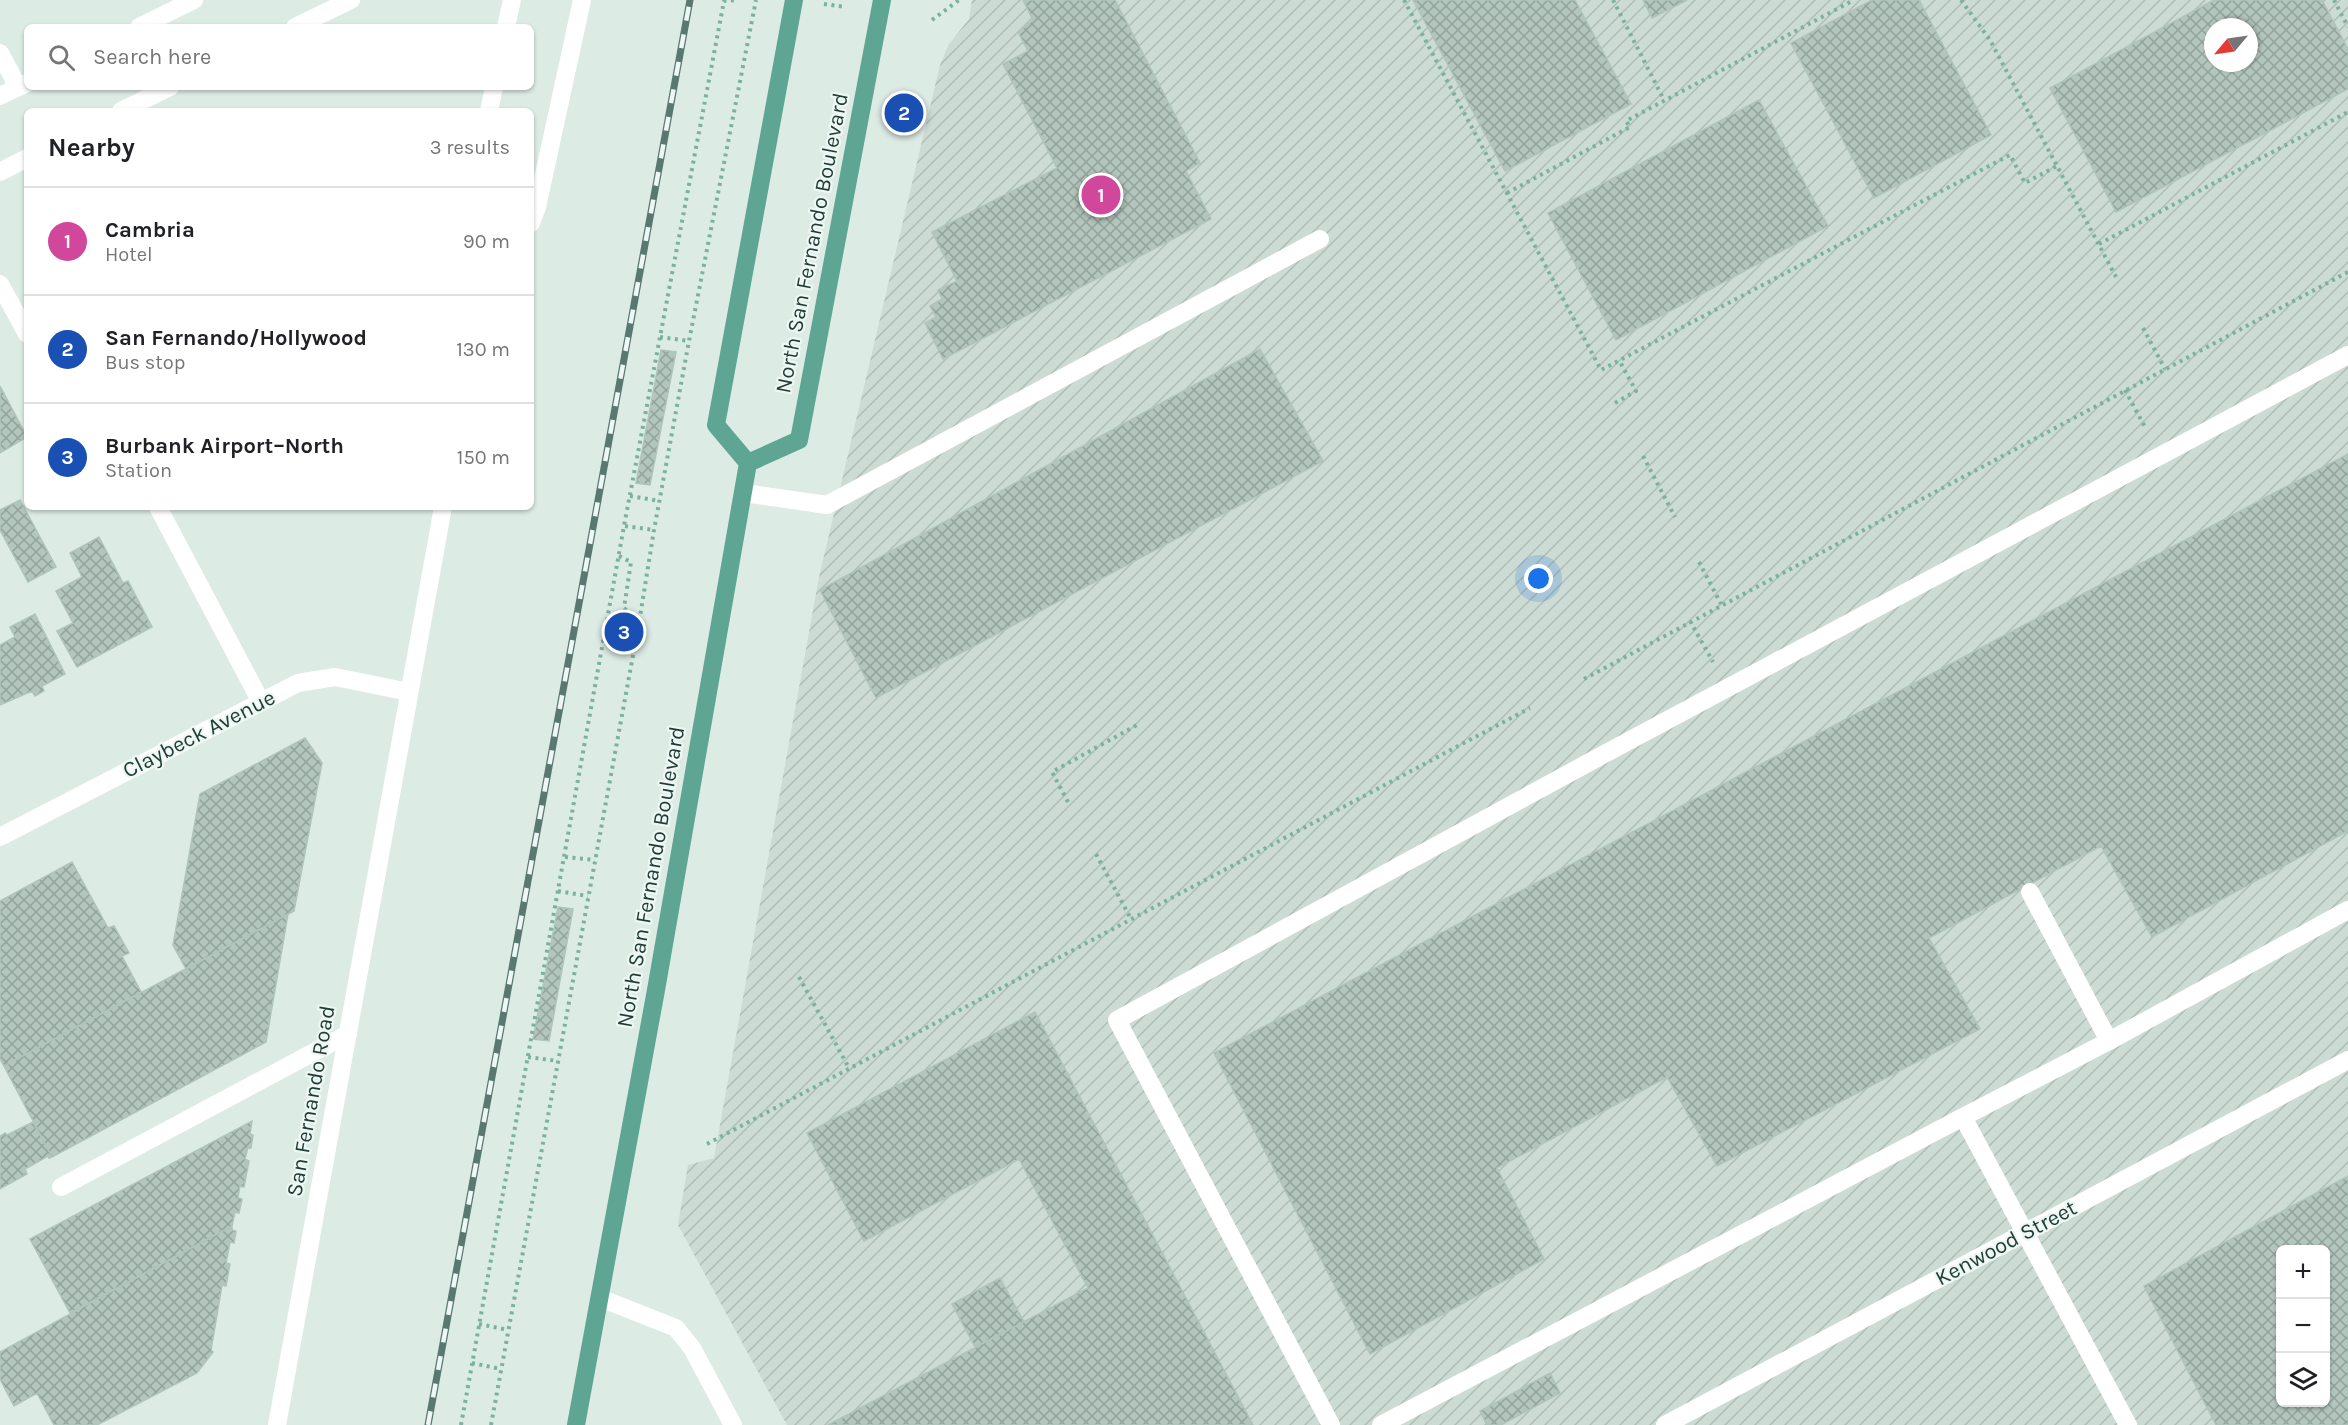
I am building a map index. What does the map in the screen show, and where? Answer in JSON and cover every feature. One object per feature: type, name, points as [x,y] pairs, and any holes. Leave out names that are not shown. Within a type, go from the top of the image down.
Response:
[{"type":"main road","points":[[748,464],[716,425],[794,0]]},
{"type":"main road","name":"North San Fernando Boulevard","points":[[600,1298],[748,464],[799,440],[882,0]]},
{"type":"main road","points":[[576,1425],[600,1298]]},
{"type":"street","points":[[145,24],[194,0]]},
{"type":"street","points":[[301,24],[351,0]]},
{"type":"street","points":[[507,24],[512,0]]},
{"type":"street","points":[[534,215],[582,0]]},
{"type":"street","points":[[0,53],[23,85],[0,96]]},
{"type":"street","points":[[127,108],[164,90]]},
{"type":"street","points":[[490,108],[493,90]]},
{"type":"street","points":[[0,172],[24,160]]},
{"type":"street","points":[[744,494],[827,505],[1320,239]]},
{"type":"street","points":[[0,284],[24,328]]},
{"type":"street","points":[[1331,1425],[1117,1020],[1606,752],[2348,355]]},
{"type":"street","points":[[160,510],[261,702]]},
{"type":"street","points":[[409,692],[442,510]]},
{"type":"street","name":"Claybeck Avenue","points":[[0,837],[298,683],[335,677],[409,692]]},
{"type":"street","name":"San Fernando Road","points":[[277,1425],[409,692]]},
{"type":"street","points":[[2030,892],[2109,1041]]},
{"type":"street","points":[[1381,1425],[2109,1041],[2348,910]]},
{"type":"street","points":[[61,1187],[348,1034]]},
{"type":"street","name":"Kenwood Street","points":[[1665,1425],[2348,1060]]},
{"type":"street","points":[[1963,1117],[2128,1425]]},
{"type":"street","points":[[600,1298],[676,1328],[692,1348],[733,1425]]},
{"type":"path","points":[[461,1425],[624,526],[724,1],[736,0]]},
{"type":"path","points":[[491,1425],[639,623],[659,501],[756,0]]},
{"type":"path","points":[[932,20],[959,0]]},
{"type":"path","points":[[1404,0],[1601,370],[2010,155],[2025,183],[2057,166]]},
{"type":"path","points":[[1613,0],[1664,100]]},
{"type":"path","points":[[1507,193],[1630,127],[1626,121],[1854,0]]},
{"type":"path","points":[[1961,0],[1990,40],[2116,277]]},
{"type":"path","points":[[2334,0],[2348,27]]},
{"type":"path","points":[[823,4],[846,7]]},
{"type":"path","points":[[2099,244],[2348,112]]},
{"type":"path","points":[[1584,679],[2348,272]]},
{"type":"path","points":[[2143,328],[2165,369]]},
{"type":"path","points":[[660,337],[689,341]]},
{"type":"path","points":[[1615,403],[1635,391],[1619,360]]},
{"type":"path","points":[[2125,390],[2150,438]]},
{"type":"path","points":[[1643,456],[1675,517]]},
{"type":"path","points":[[630,496],[659,501]]},
{"type":"path","points":[[624,526],[654,531]]},
{"type":"path","points":[[619,556],[631,562],[624,609],[639,623]]},
{"type":"path","points":[[1699,562],[1721,604]]},
{"type":"path","points":[[1690,621],[1716,668]]},
{"type":"path","points":[[706,1144],[1530,708]]},
{"type":"path","points":[[1068,802],[1052,772],[1137,725]]},
{"type":"path","points":[[1096,854],[1131,919]]},
{"type":"path","points":[[565,857],[595,860]]},
{"type":"path","points":[[558,891],[588,896]]},
{"type":"path","points":[[800,977],[849,1068]]},
{"type":"path","points":[[528,1057],[558,1061]]},
{"type":"path","points":[[479,1324],[508,1330]]},
{"type":"path","points":[[472,1363],[501,1369]]},
{"type":"shaded area","points":[[972,0],[2348,0],[2348,1425],[787,1425],[678,1225],[688,1165],[714,1158],[819,577],[940,65],[949,44],[969,19]]},
{"type":"building","points":[[1023,0],[1115,0],[1200,163],[1186,171],[1211,219],[943,359],[925,323],[936,317],[930,306],[942,299],[938,290],[957,281],[932,232],[1057,168],[1003,64],[1028,51],[1018,32],[1033,20]]},
{"type":"building","points":[[1413,0],[1575,0],[1631,104],[1505,171]]},
{"type":"building","points":[[1643,0],[1687,0],[1652,18]]},
{"type":"building","points":[[1872,0],[1919,0],[1991,135],[1874,198],[1791,43]]},
{"type":"building","points":[[2214,0],[2322,0],[2348,49],[2348,89],[2116,212],[2050,88]]},
{"type":"building","points":[[1759,100],[1828,226],[1616,340],[1548,213]]},
{"type":"building","points":[[1260,349],[1323,461],[876,698],[820,590]]},
{"type":"building","points":[[661,350],[676,352],[650,485],[636,483]]},
{"type":"building","points":[[0,386],[24,431],[24,439],[0,453]]},
{"type":"building","points":[[2348,454],[2348,831],[2152,937],[2101,846],[1929,938],[1980,1029],[1717,1166],[1667,1077],[1497,1168],[1544,1259],[1370,1354],[1214,1053]]},
{"type":"building","points":[[20,500],[56,567],[28,582],[0,530],[0,510]]},
{"type":"building","points":[[99,537],[123,583],[128,581],[152,627],[77,667],[57,631],[73,623],[56,591],[82,577],[70,553]]},
{"type":"building","points":[[35,614],[65,674],[42,686],[44,691],[35,696],[32,691],[0,705],[0,645],[15,637],[10,627]]},
{"type":"building","points":[[305,738],[322,763],[294,911],[186,969],[173,945],[200,794]]},
{"type":"building","points":[[72,862],[108,928],[114,926],[129,953],[122,956],[141,992],[4,1066],[0,1059],[0,901]]},
{"type":"building","points":[[558,907],[573,909],[549,1041],[533,1039]]},
{"type":"building","points":[[288,914],[266,1042],[52,1157],[4,1066]]},
{"type":"building","points":[[1035,1012],[1253,1425],[828,1425],[1088,1288],[1019,1159],[864,1241],[807,1133]]},
{"type":"building","points":[[252,1121],[251,1148],[248,1147],[245,1159],[249,1161],[244,1187],[240,1186],[238,1198],[242,1199],[239,1213],[235,1212],[232,1226],[70,1313],[30,1239]]},
{"type":"building","points":[[33,1122],[52,1157],[48,1156],[25,1169],[27,1174],[0,1189],[0,1136],[5,1133],[7,1135]]},
{"type":"building","points":[[2348,1176],[2348,1425],[2216,1425],[2144,1286]]},
{"type":"building","points":[[232,1226],[232,1230],[236,1231],[234,1243],[230,1242],[226,1263],[230,1264],[226,1286],[222,1285],[211,1350],[213,1352],[197,1373],[97,1425],[54,1425],[37,1393],[14,1406],[0,1379],[0,1352]]},
{"type":"building","points":[[1000,1278],[1024,1322],[975,1347],[952,1304]]},
{"type":"building","points":[[1550,1373],[1560,1393],[1501,1425],[1487,1425],[1480,1411]]},
{"type":"railway","points":[[428,1425],[690,0]]},
{"type":"place","name":"San Fernando/Hollywood","points":[[904,113]]},
{"type":"place","name":"Cambria","points":[[1101,195]]},
{"type":"place","name":"Burbank Airport–North","points":[[624,632]]}]
